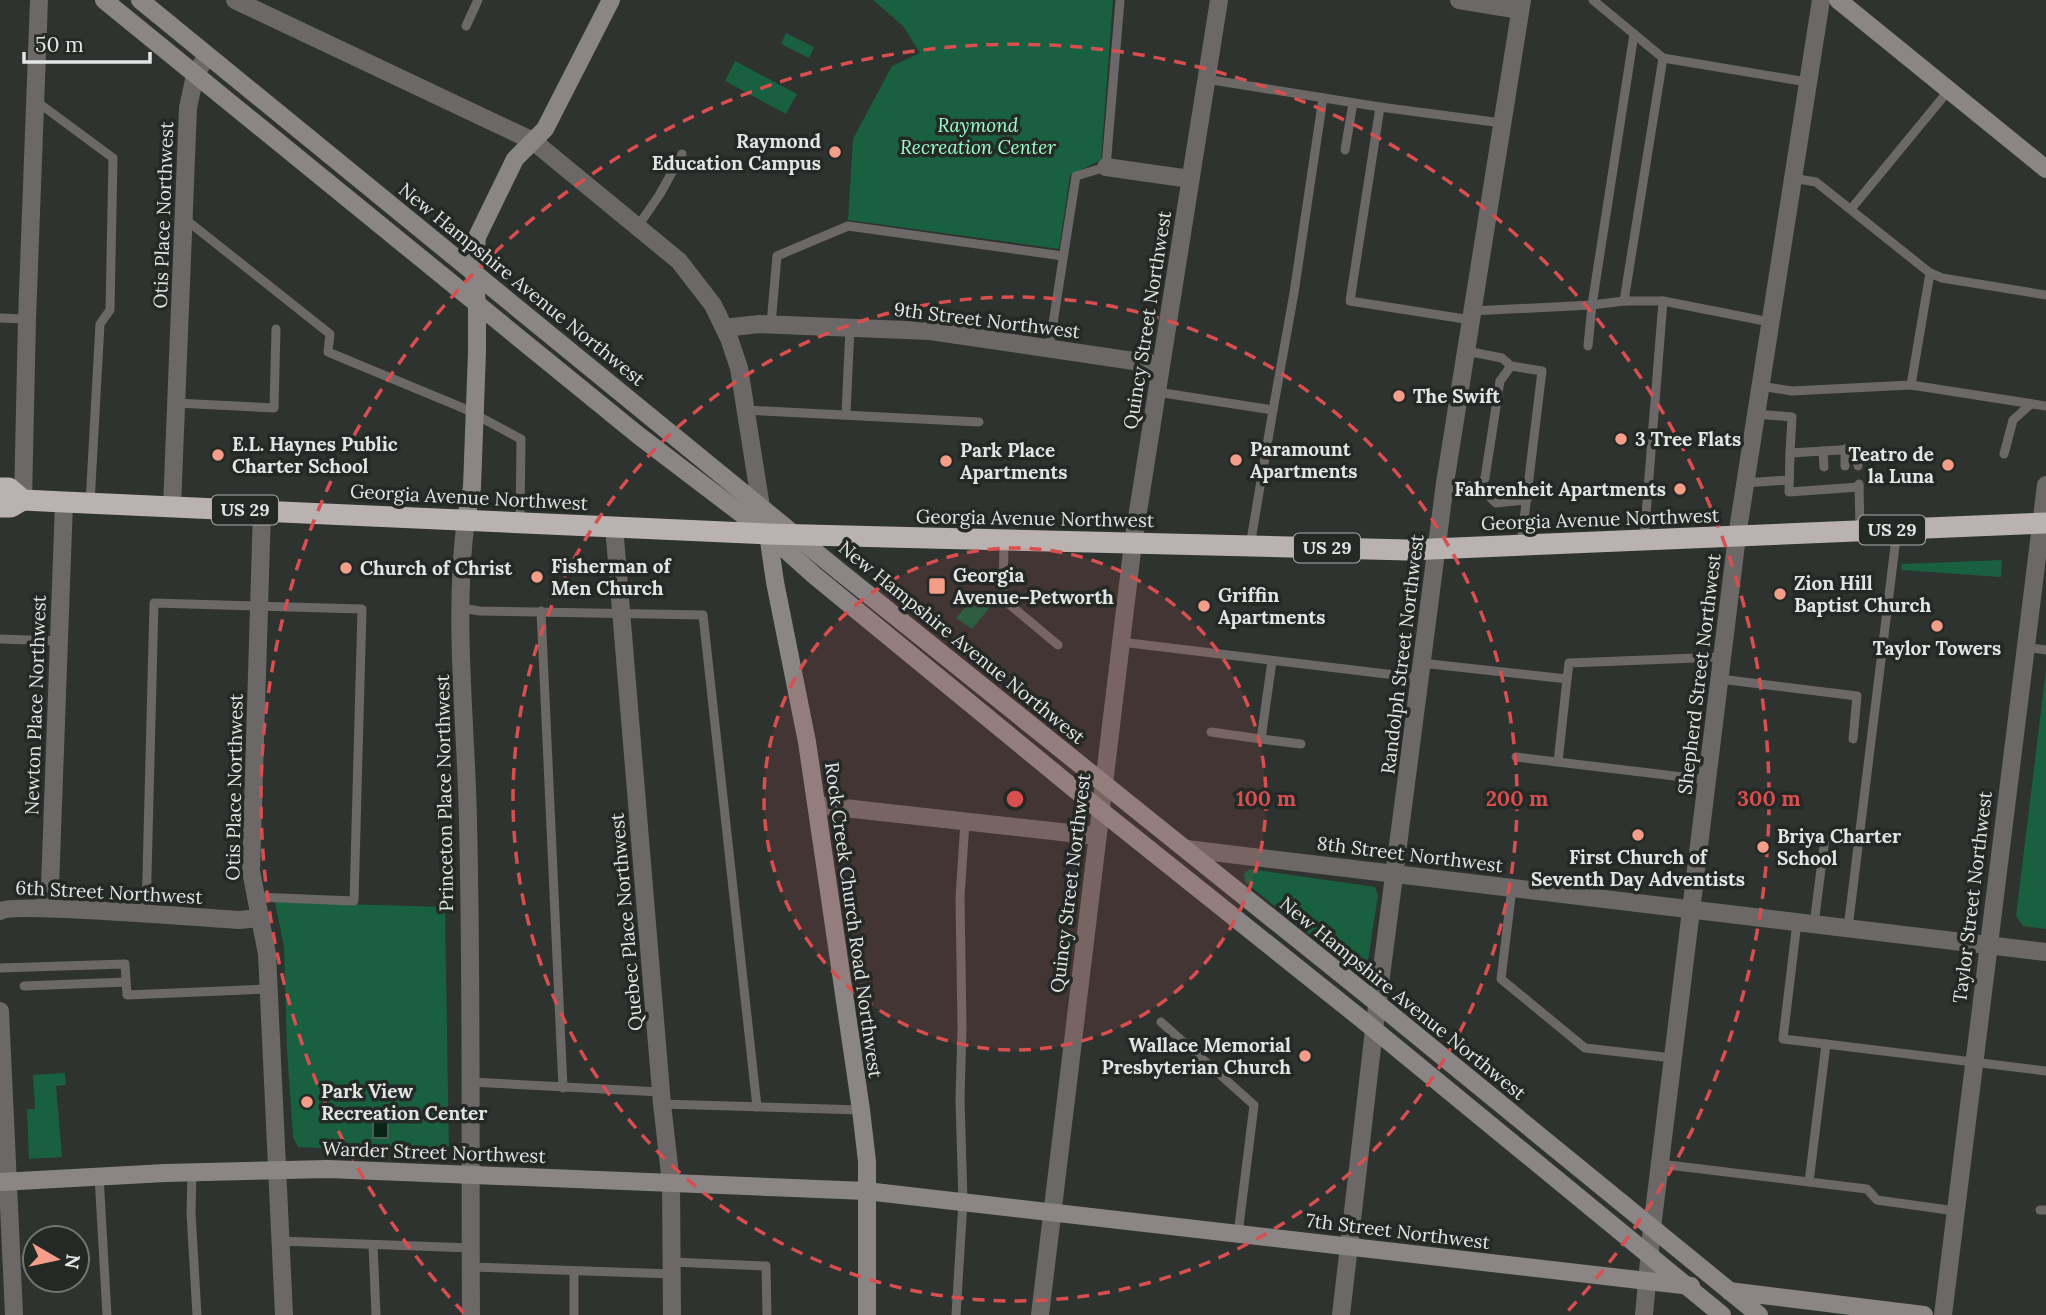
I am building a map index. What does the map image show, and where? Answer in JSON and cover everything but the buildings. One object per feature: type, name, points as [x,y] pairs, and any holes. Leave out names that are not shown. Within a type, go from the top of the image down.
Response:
[{"type":"highway","name":"Georgia Avenue Northwest","points":[[0,488],[9,488],[23,500]]},
{"type":"highway","name":"Georgia Avenue Northwest","points":[[0,507],[10,507],[23,500],[796,535],[1436,549],[2043,523]]},
{"type":"main road","points":[[104,0],[638,435],[768,534],[1100,810],[1722,1315]]},
{"type":"main road","name":"New Hampshire Avenue Northwest","points":[[140,0],[1759,1315]]},
{"type":"main road","name":"Princeton Place Northwest","points":[[466,519],[472,487],[477,305],[474,271],[477,237],[515,159],[545,129],[611,0]]},
{"type":"main road","points":[[1838,0],[2046,169]]},
{"type":"main road","name":"Rock Creek Church Road Northwest","points":[[768,534],[817,805],[861,1110],[867,1161],[867,1315]]},
{"type":"main road","name":"Warder Street Northwest","points":[[4,1181],[276,1169],[866,1191]]},
{"type":"main road","name":"7th Street Northwest","points":[[866,1191],[963,1200],[1924,1315]]},
{"type":"street","points":[[23,500],[39,0]]},
{"type":"street","points":[[235,0],[533,141],[679,261],[713,305],[739,368],[761,507]]},
{"type":"street","name":"Quincy Street Northwest","points":[[1040,1315],[1133,543],[1219,0]]},
{"type":"street","points":[[1459,0],[1521,5]]},
{"type":"street","name":"Shepherd Street Northwest","points":[[1644,1315],[1652,1228],[1737,536],[1821,0]]},
{"type":"street","name":"Randolph Street Northwest","points":[[1341,1315],[1377,1003],[1445,483],[1521,5]]},
{"type":"street","name":"Otis Place Northwest","points":[[172,507],[188,108],[195,75],[207,56]]},
{"type":"street","points":[[1106,167],[1190,179]]},
{"type":"street","name":"9th Street Northwest","points":[[724,328],[745,324],[771,324],[930,331],[1161,365]]},
{"type":"street","name":"Taylor Street Northwest","points":[[1943,1315],[2025,647],[2040,575],[2046,485]]},
{"type":"street","name":"Newton Place Northwest","points":[[43,908],[50,887],[64,502]]},
{"type":"street","name":"Otis Place Northwest","points":[[262,510],[251,871],[267,954],[284,1315]]},
{"type":"street","name":"Princeton Place Northwest","points":[[466,519],[461,608],[468,822],[471,1315]]},
{"type":"street","name":"Quebec Place Northwest","points":[[614,526],[661,1098],[671,1183],[672,1315]]},
{"type":"street","points":[[817,805],[1097,836]]},
{"type":"street","name":"8th Street Northwest","points":[[1187,849],[2046,952]]},
{"type":"street","name":"6th Street Northwest","points":[[1,909],[43,908],[239,920],[260,918]]},
{"type":"street","points":[[0,1011],[4,1181],[14,1315]]},
{"type":"lane","points":[[466,26],[478,0]]},
{"type":"lane","points":[[1049,349],[1076,176],[1106,167],[1120,0]]},
{"type":"lane","points":[[1592,0],[1664,58],[1807,82]]},
{"type":"lane","points":[[1588,346],[1634,34]]},
{"type":"lane","points":[[1624,301],[1664,58]]},
{"type":"lane","points":[[1206,79],[1323,99],[1502,123]]},
{"type":"lane","points":[[1851,209],[1949,90]]},
{"type":"lane","points":[[1250,546],[1294,293],[1323,99]]},
{"type":"lane","points":[[35,100],[113,158],[110,310],[100,324],[90,503]]},
{"type":"lane","points":[[1345,150],[1353,103]]},
{"type":"lane","points":[[1380,107],[1350,302],[1471,315],[1624,301],[1662,301],[1770,322]]},
{"type":"lane","points":[[638,226],[682,154]]},
{"type":"lane","points":[[1792,178],[1816,182],[1930,273],[1958,282],[2046,295]]},
{"type":"lane","points":[[183,218],[330,334],[328,352],[474,415],[522,439],[520,522]]},
{"type":"lane","points":[[771,324],[777,256],[848,226],[1063,256]]},
{"type":"lane","points":[[1911,385],[1930,273]]},
{"type":"lane","points":[[1644,540],[1662,301]]},
{"type":"lane","points":[[0,318],[27,319]]},
{"type":"lane","points":[[846,414],[850,327]]},
{"type":"lane","points":[[176,403],[274,408],[276,329]]},
{"type":"lane","points":[[1466,351],[1502,358],[1511,366],[1542,371],[1521,546]]},
{"type":"lane","points":[[1479,488],[1485,478],[1500,381],[1511,366]]},
{"type":"lane","points":[[1760,386],[1792,391],[1911,385],[2046,406]]},
{"type":"lane","points":[[1157,392],[1273,410]]},
{"type":"lane","points":[[2004,454],[2013,420],[2031,404]]},
{"type":"lane","points":[[745,411],[979,422]]},
{"type":"lane","points":[[1756,414],[1792,417],[1789,492],[1859,485],[1860,531]]},
{"type":"lane","points":[[1790,453],[1857,449],[1858,466]]},
{"type":"lane","points":[[1845,450],[1845,466]]},
{"type":"lane","points":[[1823,451],[1824,467]]},
{"type":"lane","points":[[1745,483],[1789,480]]},
{"type":"lane","points":[[1445,483],[1479,488],[1496,502],[1527,500]]},
{"type":"lane","points":[[1849,928],[1897,530]]},
{"type":"lane","points":[[1004,540],[1003,599],[1058,645]]},
{"type":"lane","points":[[146,915],[154,603],[362,609],[354,901],[254,897]]},
{"type":"lane","points":[[461,608],[480,611],[703,615],[757,1107]]},
{"type":"lane","points":[[541,611],[563,1088]]},
{"type":"lane","points":[[0,639],[59,641]]},
{"type":"lane","points":[[1121,642],[1272,661],[1567,679]]},
{"type":"lane","points":[[2025,647],[2046,650]]},
{"type":"lane","points":[[1558,762],[1569,663],[1722,657]]},
{"type":"lane","points":[[1261,739],[1272,661]]},
{"type":"lane","points":[[1720,679],[1857,696],[1853,740]]},
{"type":"lane","points":[[1211,732],[1301,744]]},
{"type":"lane","points":[[1516,757],[1708,780]]},
{"type":"lane","points":[[956,1315],[963,1200],[960,897],[965,822]]},
{"type":"lane","points":[[1825,838],[1783,1039],[2046,1071]]},
{"type":"lane","points":[[1512,888],[1501,979],[1586,1048],[1673,1058]]},
{"type":"lane","points":[[0,968],[125,964],[127,995],[268,989]]},
{"type":"lane","points":[[24,986],[126,982]]},
{"type":"lane","points":[[1161,1022],[1254,1105],[1238,1234]]},
{"type":"lane","points":[[1809,1182],[1826,1044]]},
{"type":"lane","points":[[470,1082],[757,1107],[861,1110]]},
{"type":"lane","points":[[1660,1164],[1867,1189],[1877,1200],[1955,1211]]},
{"type":"lane","points":[[192,1172],[191,1213],[197,1315]]},
{"type":"lane","points":[[99,1176],[107,1315]]},
{"type":"lane","points":[[279,1241],[471,1248]]},
{"type":"lane","points":[[373,1245],[376,1315]]},
{"type":"lane","points":[[471,1267],[573,1270],[766,1266],[767,1315]]},
{"type":"lane","points":[[573,1270],[574,1315]]},
{"type":"green space","name":"Raymond Recreation Center","points":[[873,0],[1113,0],[1101,160],[1070,175],[1059,249],[848,220],[853,139],[892,66],[920,53],[903,26]]},
{"type":"green space","points":[[786,33],[814,47],[809,58],[781,44]]},
{"type":"green space","points":[[735,61],[797,94],[786,114],[725,81]]},
{"type":"green space","points":[[2002,560],[2001,577],[1901,570],[1902,564]]},
{"type":"green space","points":[[975,595],[994,599],[994,602],[972,629],[956,618]]},
{"type":"green space","points":[[2046,670],[2046,929],[2023,926],[2016,916]]},
{"type":"green space","points":[[1250,869],[1375,887],[1378,895],[1367,967],[1360,971],[1354,970],[1245,882],[1244,874]]},
{"type":"green space","name":"Park View Recreation Center","points":[[275,902],[445,907],[449,1154],[298,1147],[293,1137],[284,947]]},
{"type":"green space","points":[[65,1073],[66,1085],[56,1086],[62,1157],[29,1159],[27,1109],[35,1109],[33,1075]]},
{"type":"shaded area","points":[[373,1108],[388,1108],[388,1138],[373,1138]]},
{"type":"place","name":"Raymond Education Campus","points":[[835,152]]},
{"type":"place","name":"The Swift","points":[[1399,396]]},
{"type":"place","name":"3 Tree Flats","points":[[1621,439]]},
{"type":"place","name":"E.L. Haynes Public Charter School","points":[[218,455]]},
{"type":"place","name":"Paramount Apartments","points":[[1236,460]]},
{"type":"place","name":"Park Place Apartments","points":[[946,461]]},
{"type":"place","name":"Teatro de la Luna","points":[[1948,465]]},
{"type":"place","name":"Fahrenheit Apartments","points":[[1680,489]]},
{"type":"place","name":"Church of Christ","points":[[346,568]]},
{"type":"place","name":"Fisherman of Men Church","points":[[537,577]]},
{"type":"place","name":"Georgia Avenue–Petworth","points":[[937,586]]},
{"type":"place","name":"Zion Hill Baptist Church","points":[[1780,594]]},
{"type":"place","name":"Griffin Apartments","points":[[1204,606]]},
{"type":"place","name":"Taylor Towers","points":[[1937,626]]},
{"type":"place","name":"First Church of Seventh Day Adventists","points":[[1638,835]]},
{"type":"place","name":"Briya Charter School","points":[[1763,847]]},
{"type":"place","name":"Wallace Memorial Presbyterian Church","points":[[1305,1056]]},
{"type":"place","name":"Park View Recreation Center","points":[[307,1102]]}]
